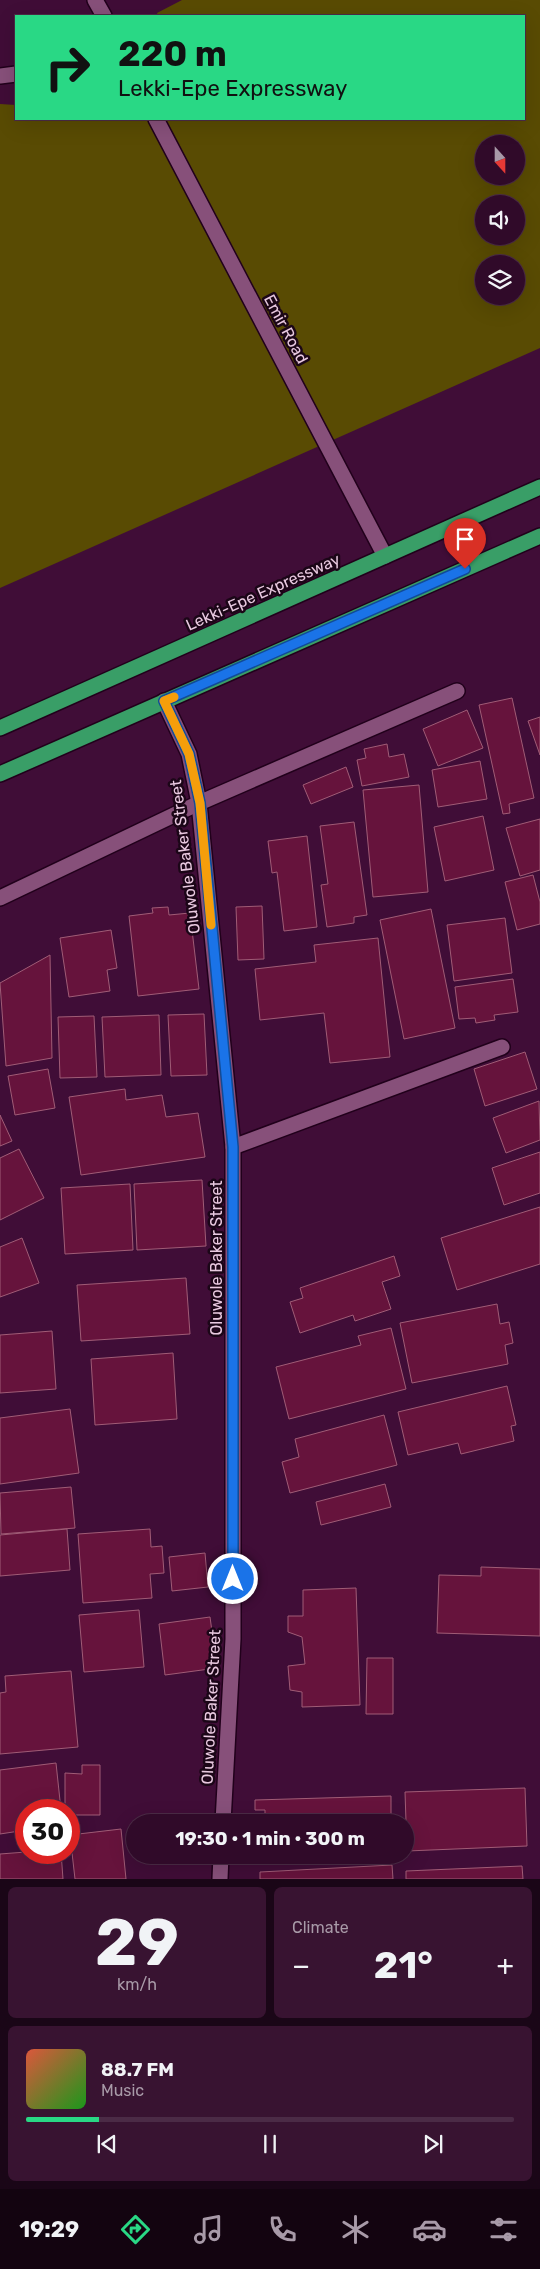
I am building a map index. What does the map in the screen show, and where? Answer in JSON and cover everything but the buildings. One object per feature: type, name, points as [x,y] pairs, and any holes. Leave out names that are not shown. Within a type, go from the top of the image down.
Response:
[{"type":"highway","name":"Lekki-Epe Expressway","points":[[0,728],[540,486]]},
{"type":"highway","points":[[0,774],[164,701],[538,541]]},
{"type":"street","points":[[95,0],[103,15]]},
{"type":"street","points":[[0,76],[15,74]]},
{"type":"street","name":"Emir Road","points":[[157,120],[385,556]]},
{"type":"street","points":[[0,898],[200,803],[457,691]]},
{"type":"street","name":"Oluwole Baker Street","points":[[164,701],[189,754],[200,803],[233,1147],[233,1639],[223,1814]]},
{"type":"street","points":[[233,1147],[502,1047]]},
{"type":"street","points":[[220,1879],[221,1864]]},
{"type":"shaded area","points":[[182,0],[540,0],[540,348],[0,588],[0,104],[15,105],[15,120],[525,120],[525,15],[158,15],[157,13]]},
{"type":"slow traffic","points":[[174,697],[164,701],[189,754],[200,803],[211,925]]},
{"type":"route","points":[[233,1579],[233,1147],[200,803],[189,754],[164,701],[465,569]]}]
